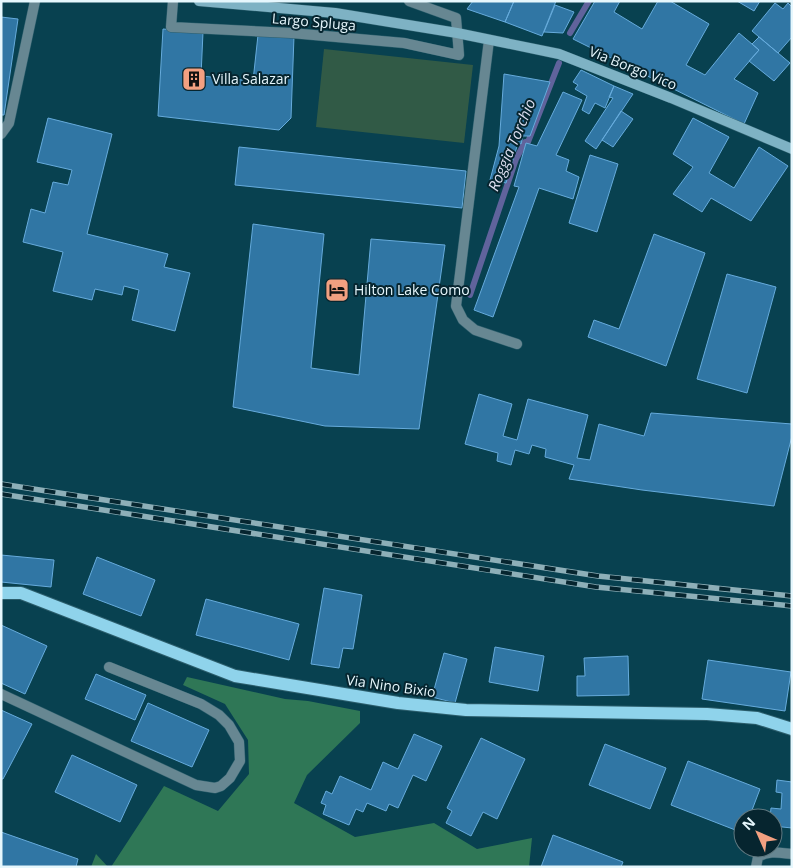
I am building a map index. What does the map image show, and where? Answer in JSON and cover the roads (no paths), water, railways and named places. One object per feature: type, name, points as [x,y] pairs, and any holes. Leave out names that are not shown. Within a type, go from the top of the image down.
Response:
[{"type":"main road","name":"Largo Spluga","points":[[199,1],[335,13],[457,33]]},
{"type":"main road","name":"Via Borgo Vico","points":[[457,33],[559,54],[671,98],[792,149]]},
{"type":"main road","name":"Via Nino Bixio","points":[[1,593],[21,593],[235,676],[398,703],[466,710],[707,714],[757,718],[792,729]]},
{"type":"street","points":[[1,134],[9,123],[35,1]]},
{"type":"street","name":"Largo Spluga","points":[[173,1],[171,27],[292,33],[404,44],[459,55],[457,33]]},
{"type":"street","points":[[409,1],[456,18],[457,33]]},
{"type":"street","points":[[489,40],[456,306],[463,320],[475,330],[517,344]]},
{"type":"street","points":[[1,694],[196,785],[215,788],[221,786],[230,778],[240,761],[240,742],[229,725],[219,715],[201,704],[109,667]]},
{"type":"street","points":[[756,867],[758,857],[762,854],[792,854]]},
{"type":"waterway","name":"Roggia Torchio","points":[[570,33],[589,1]]},
{"type":"waterway","name":"Roggia Torchio","points":[[470,295],[516,159],[525,142],[528,142],[559,63]]},
{"type":"railway","points":[[1,484],[598,576],[792,596]]},
{"type":"railway","points":[[1,494],[596,587],[792,606]]},
{"type":"place","name":"Villa Salazar","points":[[194,79]]},
{"type":"place","name":"Hilton Lake Como","points":[[337,290]]}]
